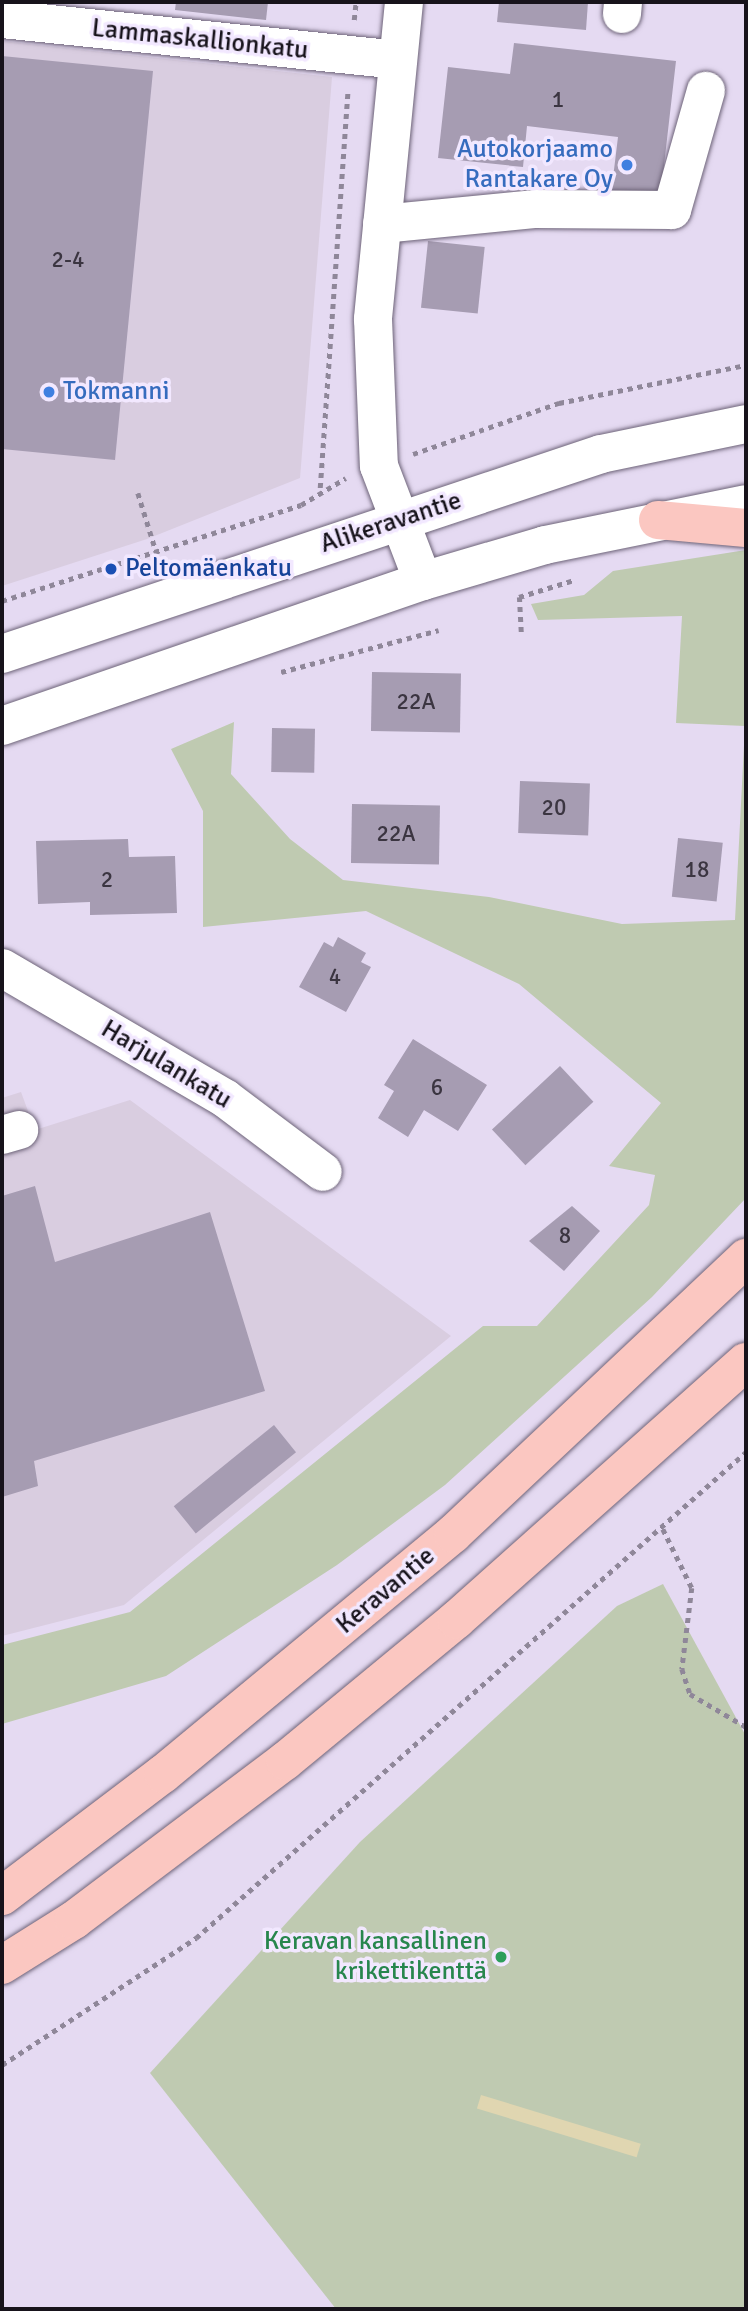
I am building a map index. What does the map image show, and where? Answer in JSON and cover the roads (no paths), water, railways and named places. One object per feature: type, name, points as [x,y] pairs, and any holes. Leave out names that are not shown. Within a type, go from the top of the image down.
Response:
[{"type":"main road","points":[[658,520],[746,528]]},
{"type":"main road","name":"Keravantie","points":[[2,1896],[174,1766],[443,1543],[603,1399],[746,1258]]},
{"type":"main road","points":[[2,1965],[74,1920],[285,1761],[467,1611],[746,1362]]},
{"type":"street","points":[[404,2],[373,318],[379,466],[398,522],[423,580]]},
{"type":"street","name":"Lammaskallionkatu","points":[[2,19],[398,60]]},
{"type":"street","points":[[382,224],[536,209],[672,210],[706,90]]},
{"type":"street","name":"Alikeravantie","points":[[2,654],[601,454],[746,424]]},
{"type":"street","points":[[2,726],[423,580],[658,520],[746,504]]},
{"type":"street","name":"Harjulankatu","points":[[2,968],[226,1099],[323,1172]]},
{"type":"place","name":"Autokorjaamo Rantakare Oy","points":[[627,165]]},
{"type":"place","name":"Tokmanni","points":[[49,392]]},
{"type":"place","name":"Peltomäenkatu","points":[[111,569]]},
{"type":"place","name":"Keravan kansallinen krikettikenttä","points":[[501,1957]]}]
